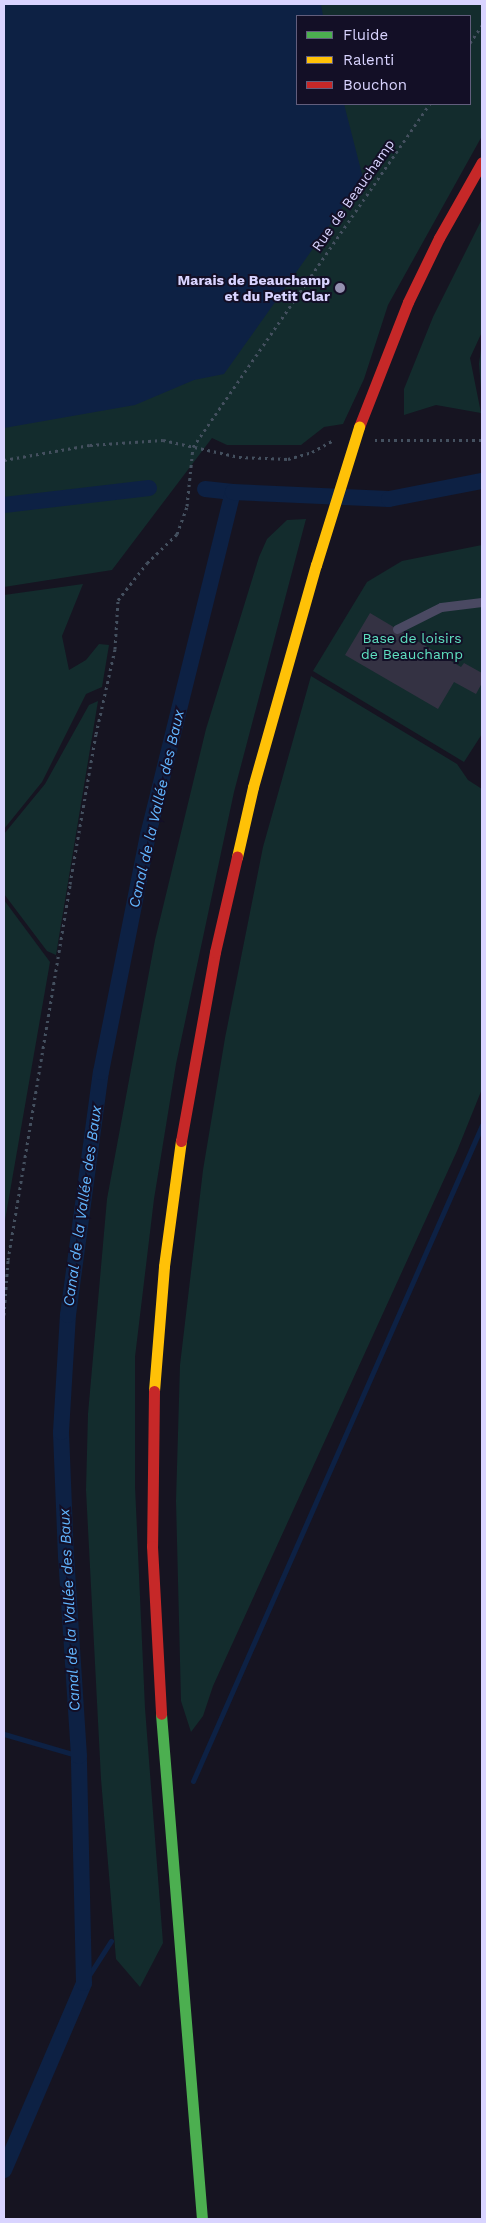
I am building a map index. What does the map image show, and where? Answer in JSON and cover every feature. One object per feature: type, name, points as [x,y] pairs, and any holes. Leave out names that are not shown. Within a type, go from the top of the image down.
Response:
[{"type":"main road","points":[[202,2219],[160,1696],[152,1546],[154,1373],[164,1266],[181,1142],[215,952],[253,787],[316,565],[359,427],[408,302],[439,238],[482,162]]},
{"type":"lane","points":[[397,629],[441,607],[482,602]]},
{"type":"path","points":[[471,42],[482,25]]},
{"type":"path","name":"Rue de Beauchamp","points":[[193,447],[429,105]]},
{"type":"path","points":[[4,460],[120,443],[163,440],[239,457],[288,459],[312,452],[333,440],[342,440]]},
{"type":"path","points":[[372,440],[482,440]]},
{"type":"path","points":[[4,1315],[8,1260],[96,734],[115,649],[118,600],[146,563],[177,534],[187,506],[193,447]]},
{"type":"green space","points":[[4,4],[482,4],[482,136],[388,305],[364,379],[343,424],[324,427],[301,445],[227,445],[212,438],[112,570],[4,587]]},
{"type":"green space","points":[[482,219],[482,332],[470,358],[481,413],[436,405],[404,415],[404,389],[433,317]]},
{"type":"green space","points":[[482,341],[482,401],[479,364]]},
{"type":"green space","points":[[306,519],[234,792],[176,1064],[154,1199],[135,1357],[135,1486],[145,1708],[163,1943],[140,1987],[116,1959],[101,1779],[86,1490],[88,1414],[107,1199],[155,940],[206,729],[259,557],[267,539],[287,520]]},
{"type":"green space","name":"Base de loisirs de Beauchamp","points":[[482,545],[482,734],[464,762],[313,671],[367,582],[402,561]]},
{"type":"green space","points":[[83,584],[62,636],[69,670],[86,660],[99,644],[109,645],[102,687],[86,694],[42,782],[4,829],[4,595]]},
{"type":"green space","points":[[311,676],[457,764],[468,780],[482,789],[482,1089],[457,1151],[213,1686],[203,1716],[191,1732],[181,1701],[176,1501],[180,1365],[203,1170],[225,1038],[263,847]]},
{"type":"green space","points":[[98,701],[56,955],[47,951],[4,894],[4,834],[45,784],[89,705]]},
{"type":"green space","points":[[4,900],[50,962],[4,1226]]},
{"type":"water","points":[[4,4],[321,4],[323,15],[296,15],[296,105],[344,105],[363,178],[224,374],[194,380],[135,405],[4,428]]},
{"type":"building","points":[[370,613],[461,667],[464,663],[482,673],[482,683],[476,694],[454,682],[438,709],[345,655]]},
{"type":"waterway","name":"Canal de la Vallée des Baux","points":[[4,2170],[84,1983],[79,1756],[66,1557],[61,1432],[68,1315],[101,1072],[148,835],[233,492],[389,499],[482,481]]},
{"type":"waterway","points":[[4,505],[149,488]]},
{"type":"waterway","points":[[205,489],[233,492]]},
{"type":"waterway","points":[[193,1781],[482,1125]]},
{"type":"waterway","points":[[4,1734],[79,1756]]},
{"type":"waterway","points":[[84,1983],[111,1941]]},
{"type":"traffic: fast","points":[[161,1714],[202,2219]]},
{"type":"traffic: slow","points":[[316,565],[359,427]]},
{"type":"traffic: slow","points":[[237,857],[253,787],[316,565]]},
{"type":"traffic: slow","points":[[154,1391],[164,1266],[181,1141]]},
{"type":"traffic: jam","points":[[359,427],[408,302],[439,238],[482,162]]},
{"type":"traffic: jam","points":[[181,1141],[215,952],[237,857]]},
{"type":"traffic: jam","points":[[154,1391],[152,1546],[161,1714]]},
{"type":"place","name":"Marais de Beauchamp et du Petit Clar","points":[[340,288]]}]
